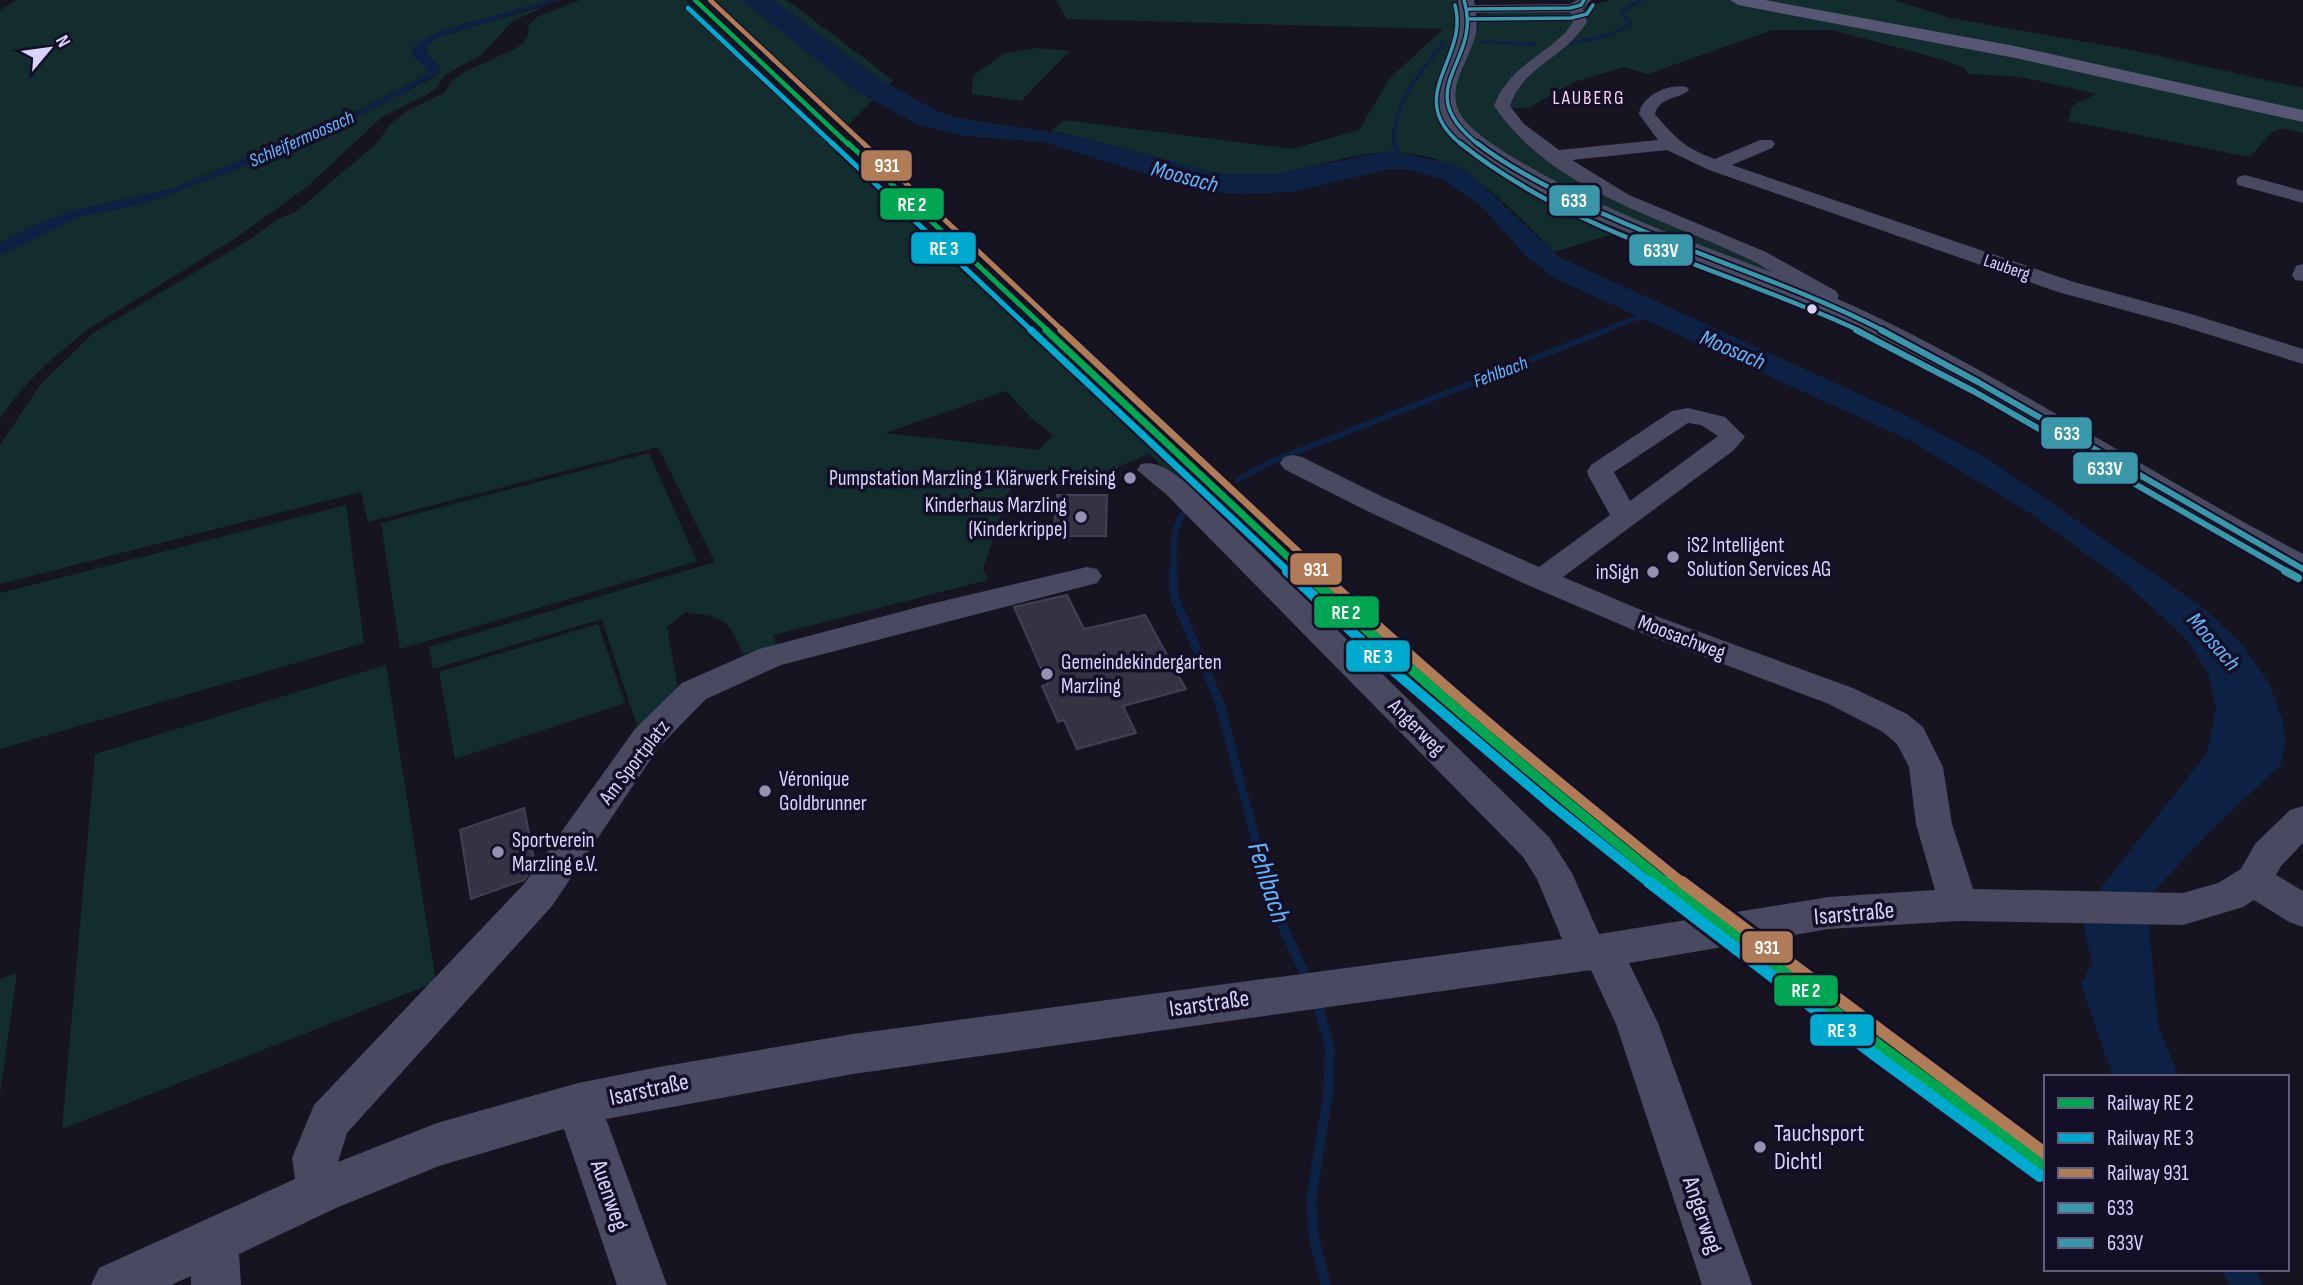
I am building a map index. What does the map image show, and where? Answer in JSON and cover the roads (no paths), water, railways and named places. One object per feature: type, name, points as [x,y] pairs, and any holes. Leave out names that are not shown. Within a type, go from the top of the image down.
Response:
[{"type":"main road","points":[[1738,0],[2015,52],[2303,116]]},
{"type":"street","points":[[1828,296],[1759,256],[1622,199],[1583,177],[1518,128],[1502,106],[1510,82],[1526,68],[1565,43],[1580,22],[1579,4],[1467,3],[1470,28],[1443,94],[1454,123],[1479,143],[1573,201],[1615,221],[1869,324],[2010,399],[2303,569]]},
{"type":"street","name":"Lauberg","points":[[1681,90],[1660,96],[1648,107],[1647,114],[1652,124],[1670,144],[1715,166],[2066,287],[2183,319],[2303,357]]},
{"type":"street","points":[[1555,156],[1670,144]]},
{"type":"street","points":[[1715,166],[1766,144]]},
{"type":"street","points":[[2245,181],[2303,197]]},
{"type":"street","name":"Moosachweg","points":[[1293,463],[1375,504],[1541,579],[1642,622],[1841,696],[1895,723],[1911,736],[1926,767],[1934,824],[1958,905]]},
{"type":"street","name":"Angerweg","points":[[1150,470],[1177,489],[1536,847],[1637,1023],[1727,1285]]},
{"type":"street","points":[[1541,579],[1625,516]]},
{"type":"street","name":"Am Sportplatz","points":[[320,1192],[315,1158],[330,1120],[538,895],[648,738],[694,691],[770,657],[1087,576]]},
{"type":"street","name":"Isarstraße","points":[[116,1285],[215,1264],[320,1192],[437,1145],[578,1104],[712,1076],[853,1054],[1594,951],[1829,913],[1958,905],[2157,910],[2206,904],[2229,896],[2254,880],[2269,855],[2303,820]]},
{"type":"street","points":[[2254,880],[2303,911]]},
{"type":"street","name":"Auenweg","points":[[578,1104],[642,1285]]},
{"type":"water","name":"Schleifermoosach","points":[[552,0],[561,0],[435,38],[427,47],[429,56],[440,68],[439,73],[378,106],[235,170],[142,204],[78,217],[0,256],[0,243],[33,226],[75,210],[172,189],[360,110],[427,74],[428,69],[411,54],[413,47],[439,31]]},
{"type":"water","points":[[741,0],[774,0],[877,78],[937,111],[958,118],[1077,136],[1220,174],[1275,174],[1389,151],[1453,164],[1471,174],[1559,257],[1899,412],[1985,457],[2202,607],[2241,643],[2269,683],[2283,720],[2285,742],[2281,764],[2208,834],[2150,895],[2149,930],[2161,1054],[2109,1039],[2084,928],[2096,894],[2207,753],[2216,707],[2208,673],[2187,640],[2122,580],[2030,513],[1909,440],[1556,279],[1527,257],[1481,206],[1442,179],[1410,170],[1389,169],[1293,192],[1206,192],[1043,142],[965,136],[918,125],[856,91]]},
{"type":"water","points":[[2223,1271],[2256,1271],[2263,1285],[2229,1285]]},
{"type":"waterway","points":[[1569,44],[1612,34],[1630,24],[1621,12],[1641,0]]},
{"type":"waterway","points":[[1482,42],[1534,44]]},
{"type":"waterway","points":[[1394,143],[1394,130],[1402,102],[1444,43]]},
{"type":"waterway","points":[[1394,143],[1401,161]]},
{"type":"waterway","name":"Fehlbach","points":[[1603,331],[1647,314]]},
{"type":"waterway","name":"Fehlbach","points":[[1238,480],[1268,463],[1607,330]]},
{"type":"waterway","name":"Fehlbach","points":[[1174,572],[1175,537],[1180,519],[1193,502],[1204,494]]},
{"type":"waterway","name":"Fehlbach","points":[[1173,571],[1174,596],[1220,704],[1267,884]]},
{"type":"waterway","name":"Fehlbach","points":[[1267,882],[1271,901],[1309,983]]},
{"type":"waterway","name":"Moosach","points":[[2112,985],[2145,1075]]},
{"type":"waterway","name":"Fehlbach","points":[[1316,998],[1330,1048],[1328,1094],[1311,1201],[1314,1238],[1326,1285]]},
{"type":"rail line","name":"931","points":[[710,0],[1410,657],[1566,789],[1725,916],[2044,1153]]},
{"type":"place","name":"Pumpstation Marzling 1 Klärwerk Freising","points":[[1130,478]]},
{"type":"place","name":"Kinderhaus Marzling (Kinderkrippe)","points":[[1081,517]]},
{"type":"place","name":"iS2 Intelligent Solution Services AG","points":[[1673,557]]},
{"type":"place","name":"inSign","points":[[1653,572]]},
{"type":"place","name":"Gemeindekindergarten Marzling","points":[[1047,674]]},
{"type":"place","name":"Véronique Goldbrunner","points":[[765,791]]},
{"type":"place","name":"Sportverein Marzling e.V.","points":[[498,852]]},
{"type":"place","name":"Tauchsport Dichtl","points":[[1760,1147]]},
{"type":"district","name":"LAUBERG","points":[[1589,97]]}]
